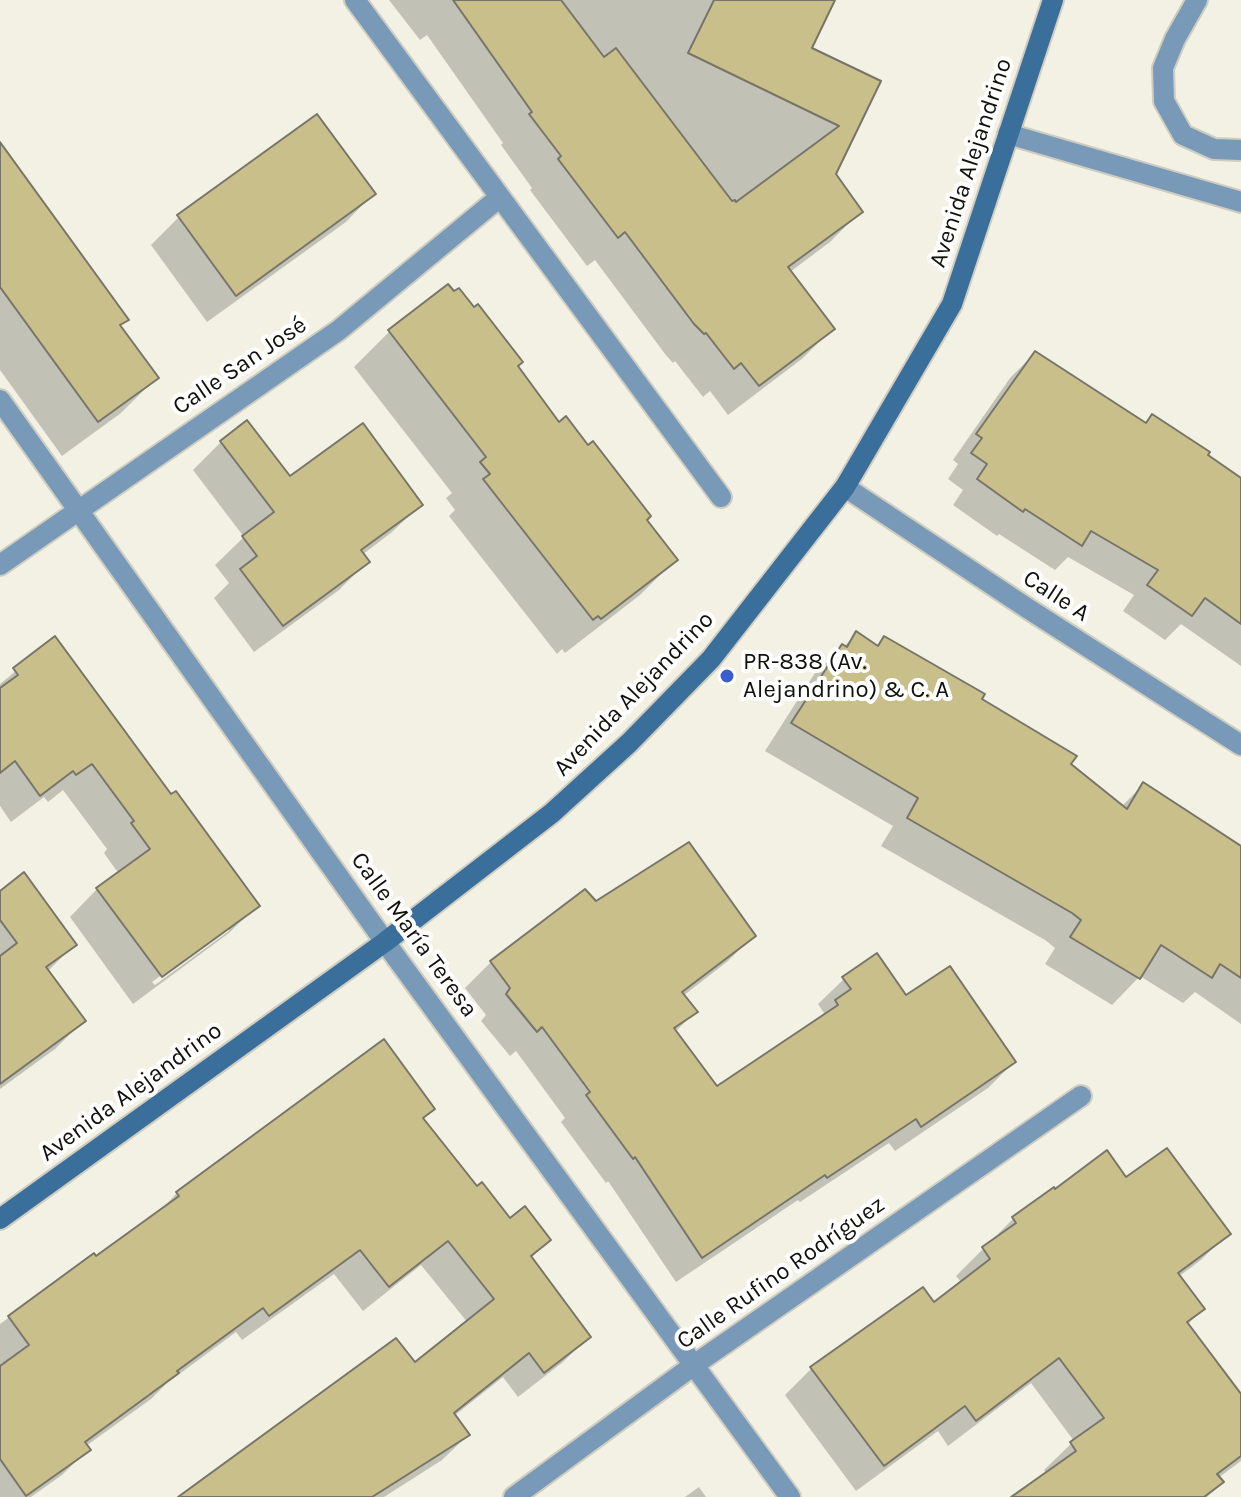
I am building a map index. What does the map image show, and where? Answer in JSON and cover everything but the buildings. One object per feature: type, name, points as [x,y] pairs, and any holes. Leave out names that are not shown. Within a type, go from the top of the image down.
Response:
[{"type":"street","points":[[355,0],[721,497]]},
{"type":"street","name":"Avenida Alejandrino","points":[[0,1219],[385,942],[552,813],[629,743],[711,659],[845,487],[952,304],[1053,0]]},
{"type":"street","points":[[1197,0],[1163,68],[1164,101],[1183,135],[1214,149],[1241,150]]},
{"type":"street","points":[[1008,134],[1241,202]]},
{"type":"street","name":"Calle San José","points":[[0,565],[339,330],[500,197]]},
{"type":"street","name":"Calle María Teresa","points":[[0,400],[385,942],[790,1497]]},
{"type":"street","name":"Calle A","points":[[845,487],[1241,745]]},
{"type":"street","name":"Calle Rufino Rodríguez","points":[[514,1497],[694,1365],[1081,1096]]},
{"type":"place","name":"PR-838 (Av. Alejandrino) & C. A","points":[[727,676]]}]
